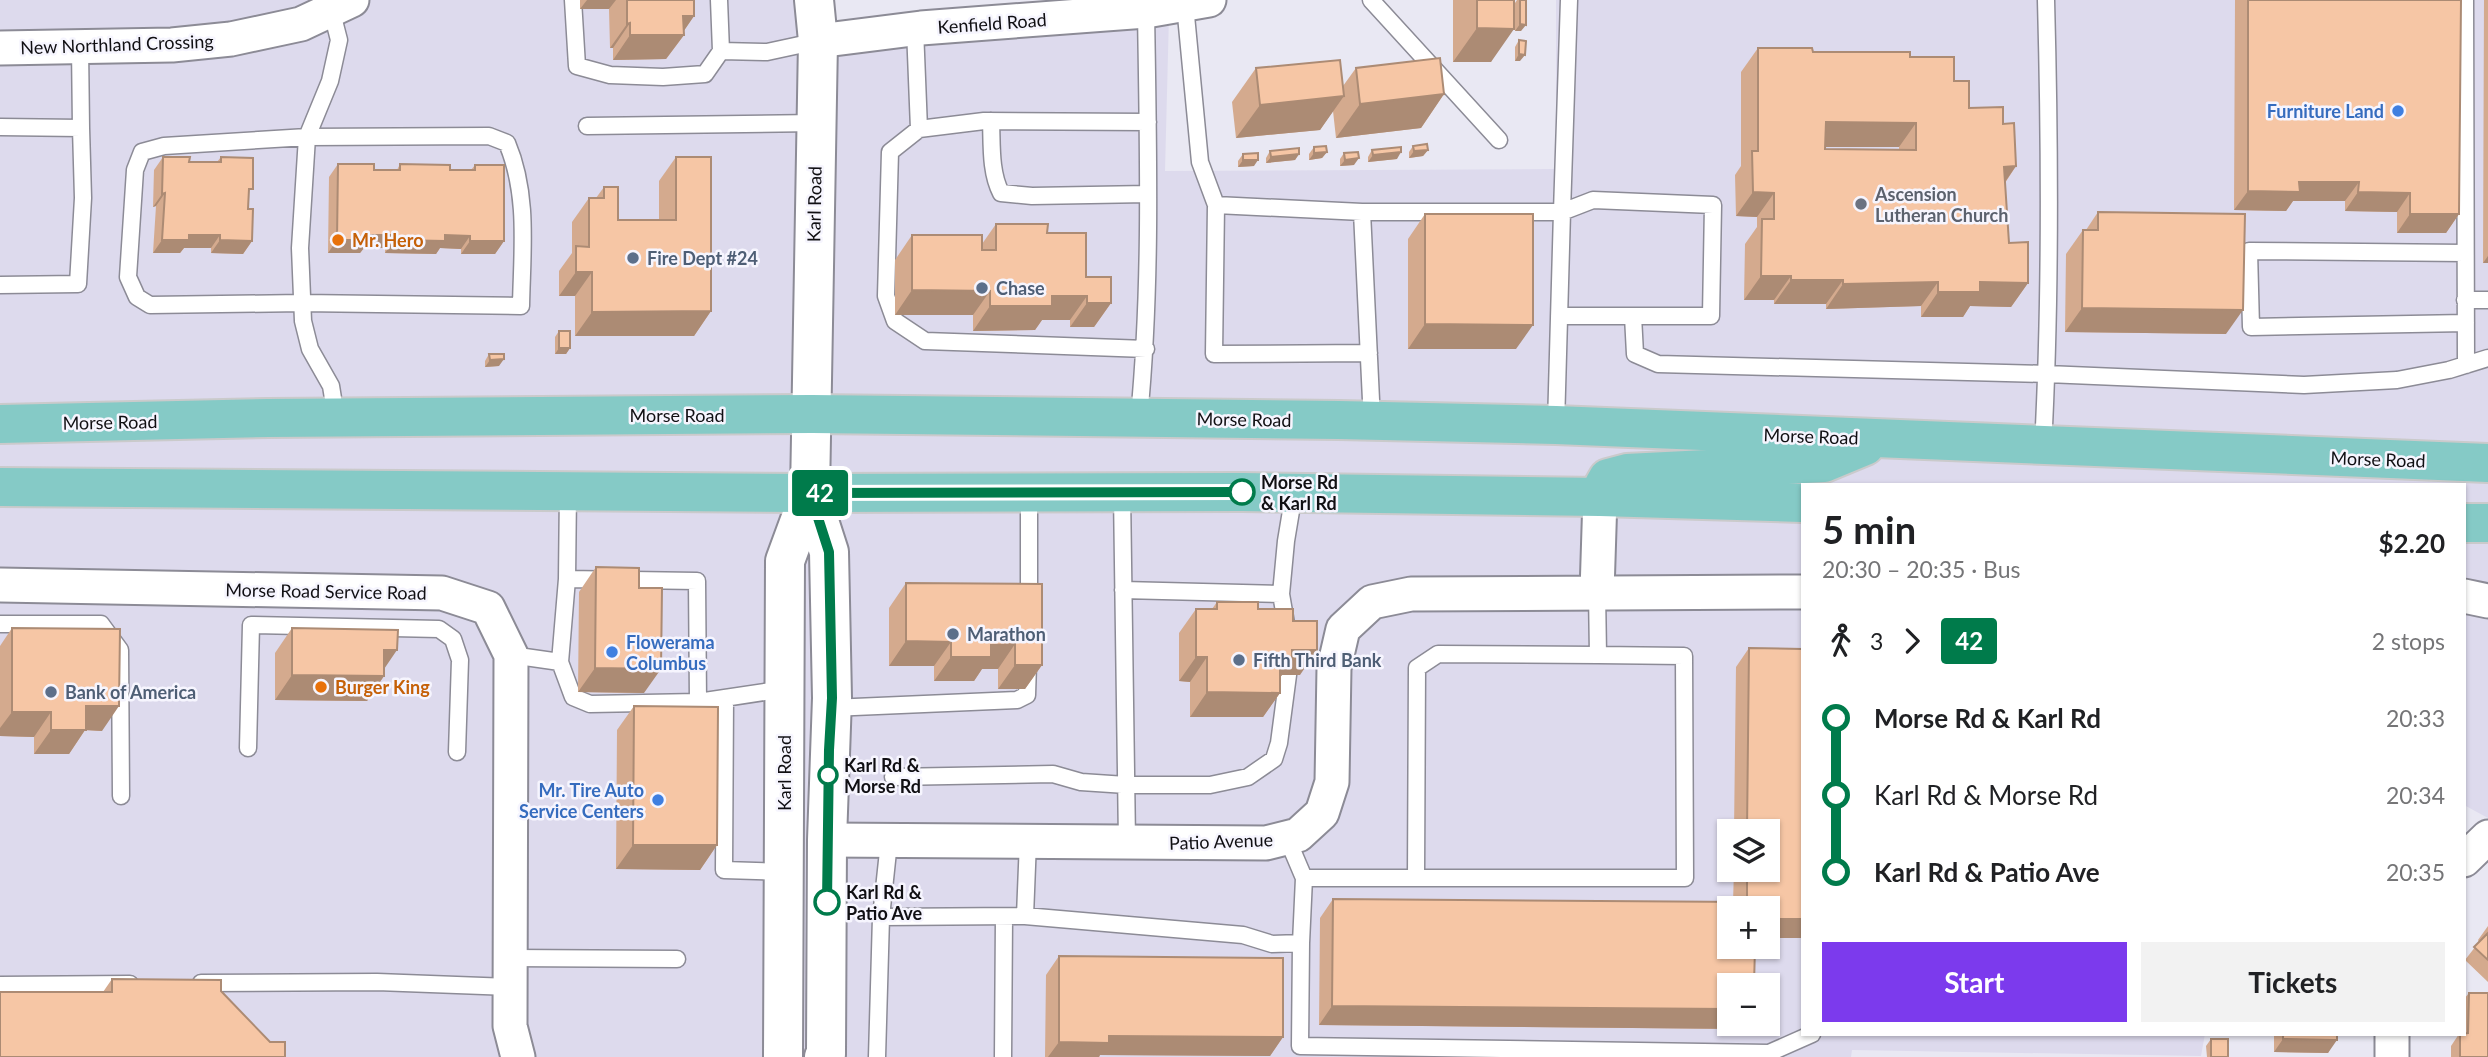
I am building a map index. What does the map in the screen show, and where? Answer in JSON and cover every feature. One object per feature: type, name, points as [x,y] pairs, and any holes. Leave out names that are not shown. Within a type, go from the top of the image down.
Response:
[{"type":"main road","name":"Karl Road","points":[[783,1057],[785,561],[810,493],[818,41],[814,0]]},
{"type":"main road","name":"Morse Road","points":[[0,424],[336,417],[812,414],[1139,417],[1556,425],[2488,463]]},
{"type":"main road","points":[[1600,497],[1608,478],[1627,473],[1824,463],[1880,439]]},
{"type":"main road","points":[[0,487],[810,493],[1294,493],[1801,503]]},
{"type":"main road","name":"Karl Road","points":[[810,493],[829,552],[831,708],[824,1057]]},
{"type":"main road","points":[[2466,523],[2488,523]]},
{"type":"street","name":"New Northland Crossing","points":[[0,48],[172,46],[231,39],[302,24],[337,3]]},
{"type":"street","name":"Kenfield Road","points":[[818,41],[1171,5]]},
{"type":"street","points":[[1597,592],[1600,497]]},
{"type":"street","name":"Morse Road Service Road","points":[[0,585],[442,593],[488,608],[511,655],[510,1026],[519,1057]]},
{"type":"street","name":"Patio Avenue","points":[[827,840],[1266,843],[1287,838],[1298,835],[1322,813],[1332,782],[1334,668],[1343,629],[1372,602],[1411,594],[1801,592]]},
{"type":"street","points":[[2466,596],[2488,601]]},
{"type":"street","points":[[2466,858],[2488,837]]},
{"type":"street","points":[[2392,1036],[2392,1057]]},
{"type":"lane","points":[[573,0],[577,66],[610,75],[663,78],[705,74],[721,51],[719,0]]},
{"type":"lane","points":[[1371,0],[1499,140]]},
{"type":"lane","points":[[1556,425],[1569,0]]},
{"type":"lane","points":[[2043,446],[2050,193],[2046,0]]},
{"type":"lane","points":[[2465,0],[2466,365]]},
{"type":"lane","points":[[336,417],[331,386],[310,349],[303,321],[300,248],[307,137],[330,81],[339,40],[337,3]]},
{"type":"lane","points":[[1139,417],[1146,349],[1147,122],[1171,5]]},
{"type":"lane","points":[[1171,5],[1200,162],[1216,205],[1213,354],[1369,354]]},
{"type":"lane","points":[[915,29],[919,129]]},
{"type":"lane","points":[[721,51],[768,52],[818,41]]},
{"type":"lane","points":[[0,285],[79,284],[83,198],[80,47]]},
{"type":"lane","points":[[1146,349],[925,341],[895,321],[886,296],[890,152],[919,129],[987,121],[1147,122]]},
{"type":"lane","points":[[987,121],[1001,193],[1032,196],[1148,194]]},
{"type":"lane","points":[[587,126],[816,123]]},
{"type":"lane","points":[[0,127],[81,128]]},
{"type":"lane","points":[[489,136],[507,143],[517,167],[523,201],[522,306],[302,303],[150,305],[136,298],[128,277],[135,170],[142,152],[164,146],[307,137],[489,136]]},
{"type":"lane","points":[[1216,205],[1362,212],[1562,212],[1593,200],[1713,205],[1711,316],[1559,316]]},
{"type":"lane","points":[[1362,212],[1372,421]]},
{"type":"lane","points":[[2465,253],[2249,251],[2251,327],[2466,323]]},
{"type":"lane","points":[[2465,300],[2488,300]]},
{"type":"lane","points":[[1633,316],[1635,355],[1658,364],[2047,374],[2304,385],[2397,380],[2488,358]]},
{"type":"lane","points":[[569,491],[560,662],[573,697],[590,704],[698,702],[784,689]]},
{"type":"lane","points":[[1029,493],[1029,618]]},
{"type":"lane","points":[[1122,493],[1127,842]]},
{"type":"lane","points":[[1289,646],[1281,594],[1294,493]]},
{"type":"lane","points":[[566,579],[697,581],[698,702]]},
{"type":"lane","points":[[1123,590],[1281,594]]},
{"type":"lane","points":[[1597,592],[1598,655]]},
{"type":"lane","points":[[0,624],[100,624],[120,650],[121,796]]},
{"type":"lane","points":[[247,748],[251,625],[264,625],[439,629],[453,639],[460,660],[457,752]]},
{"type":"lane","points":[[831,708],[1017,700],[1027,695],[1028,646]]},
{"type":"lane","points":[[1304,878],[1685,878],[1684,656],[1438,654],[1417,668],[1416,877]]},
{"type":"lane","points":[[511,655],[560,662]]},
{"type":"lane","points":[[893,777],[1053,774],[1081,782],[1210,785],[1248,777],[1274,759],[1279,743],[1288,675]]},
{"type":"lane","points":[[725,698],[724,870],[784,872]]},
{"type":"lane","points":[[1287,838],[1304,878],[1300,1046],[1342,1052],[1769,1055],[1808,1036]]},
{"type":"lane","points":[[1025,916],[1028,841]]},
{"type":"lane","points":[[877,1057],[881,917],[889,842]]},
{"type":"lane","points":[[881,917],[1025,916],[1243,935],[1272,944],[1301,943]]},
{"type":"lane","points":[[1003,1057],[1004,917]]},
{"type":"lane","points":[[188,984],[377,982],[677,959]]},
{"type":"lane","points":[[0,985],[147,984]]},
{"type":"shaded area","points":[[0,0],[817,0],[824,48],[1169,15],[1165,171],[1556,169],[1556,0],[2488,0],[2488,818],[2466,806],[2466,483],[1801,483],[1801,1036],[2205,1036],[2201,1056],[1852,1050],[1851,1057],[0,1057]]},
{"type":"building","points":[[627,0],[694,0],[694,16],[683,16],[684,35],[630,35]]},
{"type":"building","points":[[1477,0],[1514,0],[1514,29],[1477,28]]},
{"type":"building","points":[[1520,0],[1526,0],[1526,25],[1520,24]]},
{"type":"building","points":[[2248,0],[2461,0],[2459,214],[2410,214],[2410,193],[2358,192],[2359,182],[2299,182],[2300,192],[2248,191]]},
{"type":"building","points":[[1519,40],[1526,41],[1525,55],[1519,54]]},
{"type":"building","name":"Ascension Lutheran Church","points":[[1758,48],[1812,48],[1813,52],[1910,52],[1910,57],[1954,57],[1954,81],[1969,81],[1969,108],[2003,107],[2003,124],[2014,123],[2016,166],[2004,167],[2009,243],[2028,242],[2028,283],[1980,282],[1980,292],[1938,292],[1938,282],[1843,284],[1843,280],[1791,280],[1791,276],[1761,276],[1762,219],[1774,219],[1774,193],[1753,192],[1752,151],[1758,151]],"holes":[[[1826,122],[1916,123],[1916,150],[1825,149]]]},
{"type":"building","points":[[1440,58],[1444,94],[1360,104],[1356,68]]},
{"type":"building","points":[[1340,60],[1344,96],[1260,105],[1256,68]]},
{"type":"building","points":[[1427,144],[1428,150],[1414,151],[1413,146]]},
{"type":"building","points":[[1326,146],[1327,152],[1314,153],[1314,147]]},
{"type":"building","points":[[1401,147],[1401,152],[1373,155],[1372,150]]},
{"type":"building","points":[[1299,148],[1299,154],[1271,157],[1270,151]]},
{"type":"building","points":[[1358,152],[1359,158],[1345,160],[1344,153]]},
{"type":"building","points":[[1258,153],[1258,160],[1243,160],[1243,154]]},
{"type":"building","points":[[163,157],[190,157],[189,162],[221,162],[221,157],[253,158],[253,189],[249,189],[248,209],[253,209],[252,241],[220,240],[220,235],[189,235],[189,240],[162,240],[165,193],[162,194]]},
{"type":"building","name":"Fire Dept #24","points":[[676,157],[711,157],[711,311],[592,312],[592,272],[576,272],[576,246],[589,247],[589,198],[604,198],[604,187],[618,187],[618,220],[676,220]]},
{"type":"building","points":[[338,164],[374,164],[374,170],[400,170],[400,164],[450,165],[450,170],[475,170],[475,165],[504,165],[504,241],[470,241],[470,236],[445,235],[445,241],[394,240],[394,235],[369,235],[369,240],[337,240]]},
{"type":"building","points":[[2098,212],[2245,214],[2243,310],[2082,308],[2083,230],[2098,230]]},
{"type":"building","points":[[1425,214],[1533,214],[1533,325],[1425,324]]},
{"type":"building","points":[[996,224],[1048,224],[1047,233],[1086,233],[1086,277],[1111,277],[1111,303],[1087,303],[1087,296],[1052,296],[1052,306],[990,306],[990,291],[912,290],[912,235],[982,235],[982,250],[996,250]]},
{"type":"building","points":[[559,331],[570,331],[570,348],[559,348]]},
{"type":"building","points":[[489,354],[504,354],[504,359],[490,360]]},
{"type":"building","points":[[596,567],[639,568],[639,588],[662,588],[661,669],[595,668]]},
{"type":"building","points":[[906,583],[1042,584],[1042,665],[1015,665],[1015,644],[991,645],[991,657],[951,657],[951,642],[906,641]]},
{"type":"building","points":[[1217,602],[1258,602],[1258,609],[1293,609],[1293,621],[1317,621],[1317,650],[1292,650],[1292,659],[1280,659],[1280,693],[1207,692],[1207,657],[1196,657],[1196,609],[1217,609]]},
{"type":"building","name":"Bank of America","points":[[12,628],[120,629],[119,706],[86,706],[86,730],[51,730],[51,712],[12,712]]},
{"type":"building","points":[[292,628],[398,630],[397,650],[384,650],[384,676],[292,675]]},
{"type":"building","points":[[1749,648],[1801,649],[1801,919],[1780,919],[1780,896],[1747,896],[1747,882],[1780,882],[1780,819],[1747,819]]},
{"type":"building","name":"Mr. Tire Auto Service Centers","points":[[634,706],[718,707],[717,845],[633,845]]},
{"type":"building","points":[[1333,899],[1717,902],[1717,959],[1755,959],[1754,973],[1717,973],[1717,1009],[1332,1006]]},
{"type":"building","points":[[2488,933],[2488,960],[2474,947]]},
{"type":"building","points":[[1059,956],[1283,958],[1283,1037],[1109,1036],[1109,1043],[1059,1042]]},
{"type":"building","points":[[112,979],[221,980],[221,991],[270,1042],[285,1042],[285,1057],[0,1057],[0,992],[112,992]]},
{"type":"building","points":[[2469,993],[2488,993],[2488,1057],[2460,1057],[2460,1036],[2466,1036]]},
{"type":"building","points":[[2283,1036],[2337,1036],[2337,1040],[2283,1039]]},
{"type":"building","points":[[2211,1039],[2228,1039],[2228,1057],[2211,1057]]},
{"type":"bus line","name":"42","points":[[827,902],[832,698],[829,552],[810,493],[1242,492]]},
{"type":"place","name":"Furniture Land","points":[[2398,111]]},
{"type":"place","name":"Ascension Lutheran Church","points":[[1861,204]]},
{"type":"place","name":"Mr. Hero","points":[[338,240]]},
{"type":"place","name":"Fire Dept #24","points":[[633,258]]},
{"type":"place","name":"Chase","points":[[982,288]]},
{"type":"place","name":"Morse Rd & Karl Rd","points":[[1242,492]]},
{"type":"place","name":"Marathon","points":[[953,634]]},
{"type":"place","name":"Flowerama Columbus","points":[[612,652]]},
{"type":"place","name":"Fifth Third Bank","points":[[1239,660]]},
{"type":"place","name":"Burger King","points":[[321,687]]},
{"type":"place","name":"Bank of America","points":[[51,692]]},
{"type":"place","name":"Karl Rd & Morse Rd","points":[[828,775]]},
{"type":"place","name":"Mr. Tire Auto Service Centers","points":[[658,800]]},
{"type":"place","name":"Karl Rd & Patio Ave","points":[[827,902]]}]
